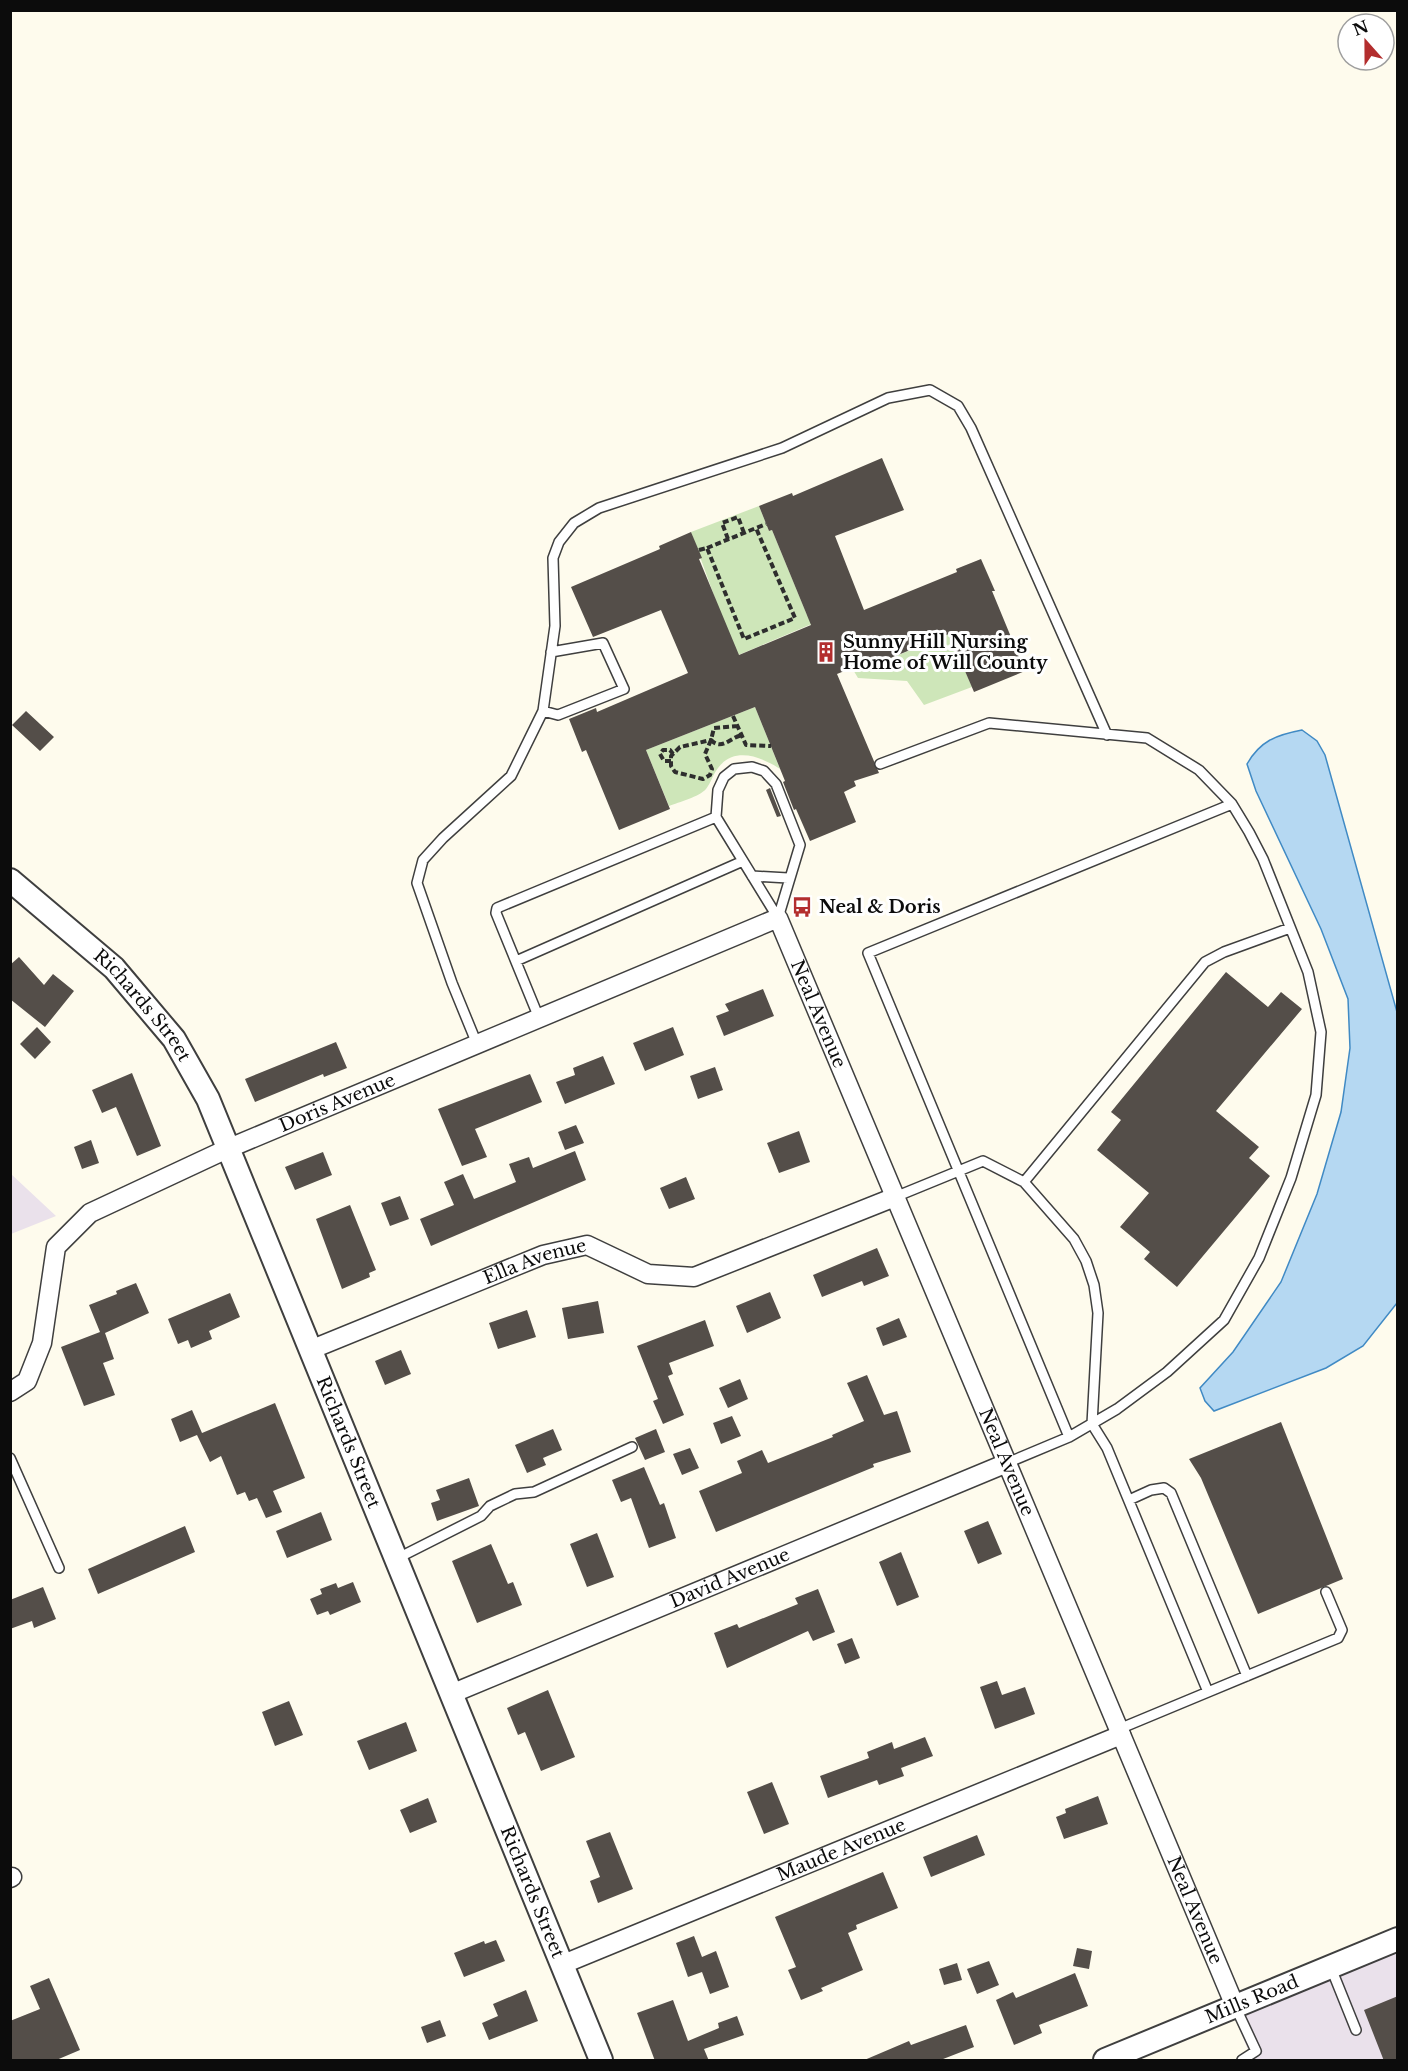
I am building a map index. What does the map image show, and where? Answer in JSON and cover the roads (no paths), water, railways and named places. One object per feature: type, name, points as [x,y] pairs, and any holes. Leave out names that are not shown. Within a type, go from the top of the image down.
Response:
[{"type":"street","name":"Richards Street","points":[[10,880],[114,968],[174,1039],[208,1099],[600,2061]]},
{"type":"street","name":"Doris Avenue","points":[[10,1392],[27,1381],[42,1343],[56,1247],[90,1213],[227,1149],[778,918]]},
{"type":"street","name":"Neal Avenue","points":[[778,918],[1235,2006]]},
{"type":"street","name":"Ella Avenue","points":[[310,1350],[543,1255],[587,1245],[648,1274],[694,1277],[895,1197]]},
{"type":"street","name":"David Avenue","points":[[451,1694],[1006,1463]]},
{"type":"street","name":"Maude Avenue","points":[[561,1965],[1120,1732]]},
{"type":"street","name":"Mills Road","points":[[1105,2061],[1398,1938]]},
{"type":"lane","points":[[477,1044],[448,972],[417,883],[423,860],[443,838],[511,776],[543,711],[555,626],[553,558],[559,542],[574,523],[599,508],[782,448],[888,398],[930,390],[958,406],[971,428],[1107,735]]},
{"type":"lane","points":[[543,711],[558,715],[624,688],[603,642],[551,652]]},
{"type":"lane","points":[[880,764],[989,723],[1147,738],[1199,770],[1232,804],[1263,860],[1308,972],[1321,1032],[1316,1095],[1291,1178],[1259,1258],[1224,1320],[1167,1372],[1092,1424],[1069,1437],[1006,1463]]},
{"type":"lane","points":[[752,767],[764,771],[781,793],[800,845],[800,852],[788,878],[778,918],[716,817],[718,790],[724,777],[734,770],[752,767]]},
{"type":"lane","points":[[1069,1437],[868,953],[1232,804]]},
{"type":"lane","points":[[539,1018],[496,913],[497,908],[716,817]]},
{"type":"lane","points":[[516,961],[743,861]]},
{"type":"lane","points":[[752,876],[788,878]]},
{"type":"lane","points":[[1024,1182],[1205,962],[1224,952],[1290,928]]},
{"type":"lane","points":[[895,1197],[983,1161],[1024,1182],[1074,1239],[1086,1262],[1094,1285],[1098,1313],[1092,1424],[1107,1448],[1208,1692]]},
{"type":"lane","points":[[396,1559],[481,1516],[490,1506],[515,1494],[534,1492],[632,1447]]},
{"type":"lane","points":[[10,1458],[59,1568]]},
{"type":"lane","points":[[1129,1500],[1151,1490],[1164,1488],[1171,1493],[1247,1676]]},
{"type":"lane","points":[[1120,1732],[1208,1692],[1338,1638],[1342,1630],[1326,1592]]},
{"type":"lane","points":[[1330,1966],[1356,2030]]},
{"type":"lane","points":[[1235,2006],[1261,2061]]},
{"type":"lane","points":[[1242,2061],[1256,2051]]},
{"type":"water","points":[[1302,730],[1317,741],[1325,755],[1397,1012],[1397,1303],[1363,1346],[1326,1368],[1214,1411],[1205,1401],[1200,1388],[1233,1352],[1281,1282],[1317,1194],[1341,1112],[1350,1048],[1348,999],[1321,929],[1256,791],[1247,764],[1263,744],[1284,734]]},
{"type":"place","name":"Sunny Hill Nursing Home of Will County","points":[[826,652]]},
{"type":"place","name":"Neal & Doris","points":[[802,907]]}]
